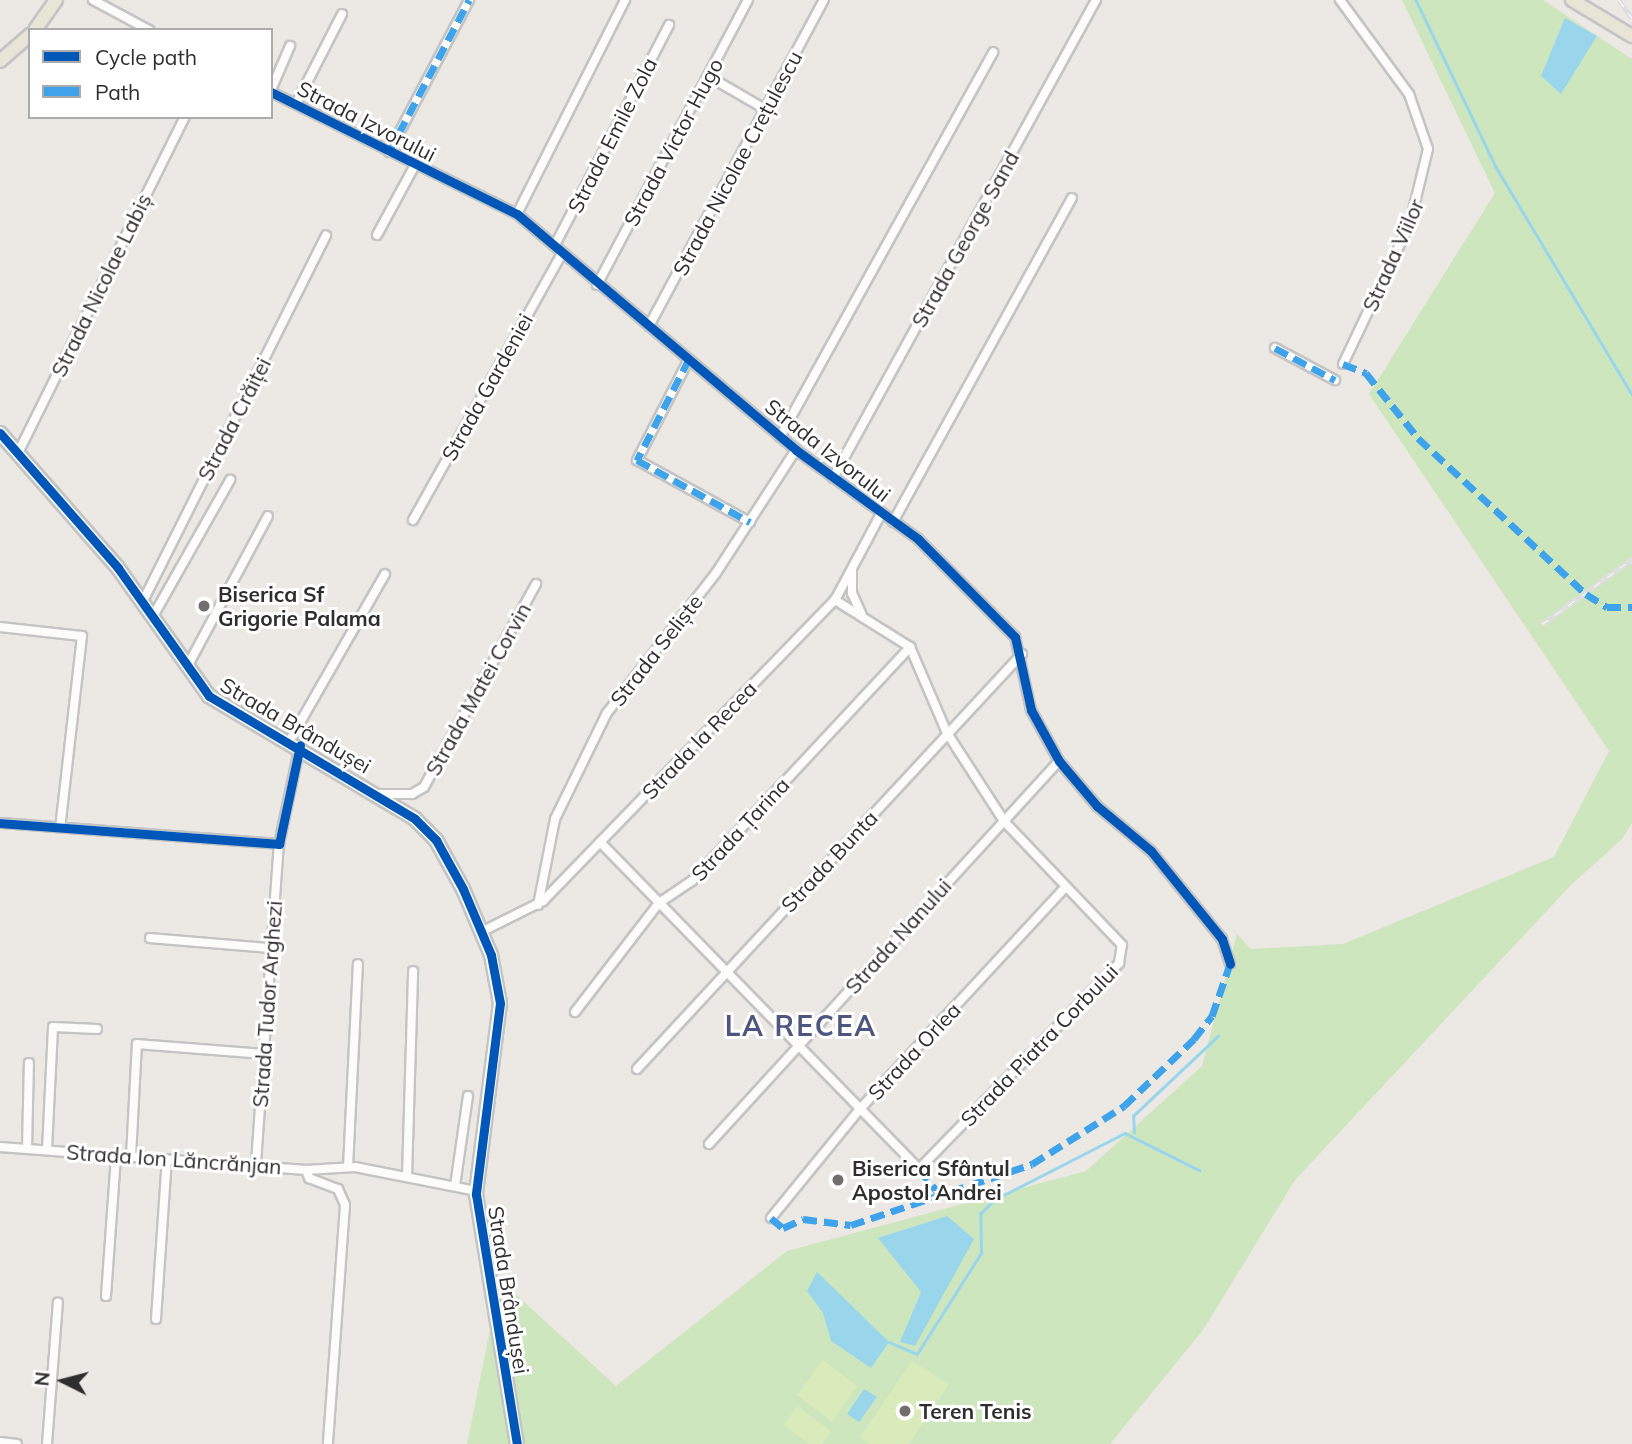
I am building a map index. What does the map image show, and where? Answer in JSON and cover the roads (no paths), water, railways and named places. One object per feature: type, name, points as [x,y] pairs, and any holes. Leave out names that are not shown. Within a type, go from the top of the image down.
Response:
[{"type":"main road","points":[[36,28],[57,0]]},
{"type":"main road","points":[[1572,0],[1632,36]]},
{"type":"main road","points":[[0,61],[28,37]]},
{"type":"main road","name":"Strada Brândușei","points":[[0,433],[142,603],[186,670],[220,705],[295,743],[378,794],[436,840],[483,931],[497,979],[500,1025],[476,1188],[517,1444]]},
{"type":"street","points":[[93,0],[145,28]]},
{"type":"street","points":[[389,152],[468,0]]},
{"type":"street","points":[[517,214],[625,0]]},
{"type":"street","name":"Strada Victor Hugo","points":[[597,285],[748,0]]},
{"type":"street","name":"Strada Nicolae Crețulescu","points":[[649,326],[824,0]]},
{"type":"street","name":"Strada George Sand","points":[[833,478],[1096,0]]},
{"type":"street","name":"Strada Viilor","points":[[1340,0],[1409,94],[1427,149],[1415,211],[1343,364]]},
{"type":"street","points":[[296,104],[342,14]]},
{"type":"street","name":"Strada Emile Zola","points":[[555,246],[669,25]]},
{"type":"street","points":[[273,86],[290,46]]},
{"type":"street","name":"Strada Izvorului","points":[[780,437],[993,52]]},
{"type":"street","points":[[708,76],[765,109]]},
{"type":"street","name":"Strada Izvorului","points":[[273,92],[517,214],[597,285],[780,437],[893,522],[1015,637],[1022,654],[1031,710],[1059,761],[1097,806],[1151,851],[1222,939],[1230,964]]},
{"type":"street","name":"Strada Nicolae Labiș","points":[[18,453],[184,119]]},
{"type":"street","name":"Strada Izvorului","points":[[377,235],[415,165]]},
{"type":"street","points":[[893,522],[1072,198]]},
{"type":"street","name":"Strada Crăiței","points":[[142,603],[327,235]]},
{"type":"street","name":"Strada Gardeniei","points":[[413,520],[562,253]]},
{"type":"street","points":[[1275,348],[1335,380]]},
{"type":"street","points":[[689,359],[637,460],[750,523]]},
{"type":"street","name":"Strada Seliște","points":[[538,905],[555,819],[607,713],[750,523],[796,450]]},
{"type":"street","points":[[152,618],[230,480]]},
{"type":"street","name":"Strada la Recea","points":[[483,931],[538,905],[835,600],[881,514]]},
{"type":"street","points":[[186,670],[268,516]]},
{"type":"street","points":[[853,565],[852,593],[864,618]]},
{"type":"street","points":[[295,743],[385,575]]},
{"type":"street","name":"Strada Matei Corvin","points":[[378,794],[412,794],[424,787],[536,584]]},
{"type":"street","points":[[835,600],[910,647]]},
{"type":"street","points":[[0,627],[82,636],[60,828]]},
{"type":"street","name":"Strada Piatra Corbului","points":[[859,1110],[919,1169],[1123,956],[1122,946],[1064,889],[1004,821],[947,733],[910,647]]},
{"type":"street","name":"Strada Țarina","points":[[575,1012],[659,903],[692,881],[910,647]]},
{"type":"street","name":"Strada Bunta","points":[[637,1069],[1022,654]]},
{"type":"street","name":"Strada Tudor Arghezi","points":[[256,1163],[279,844],[295,743]]},
{"type":"street","name":"Strada Nanului","points":[[709,1144],[1059,761]]},
{"type":"street","points":[[0,823],[279,844]]},
{"type":"street","points":[[600,842],[728,971],[859,1110]]},
{"type":"street","name":"Strada Orlea","points":[[771,1218],[859,1110],[1064,889]]},
{"type":"street","points":[[150,938],[270,948]]},
{"type":"street","points":[[348,1167],[358,964]]},
{"type":"street","points":[[407,1177],[413,971]]},
{"type":"street","points":[[47,1150],[53,1027],[97,1029]]},
{"type":"street","points":[[131,1157],[137,1044],[264,1054]]},
{"type":"street","points":[[27,1149],[30,1063]]},
{"type":"street","points":[[458,1186],[468,1096]]},
{"type":"street","name":"Strada Ion Lăncrănjan","points":[[0,1147],[256,1163],[306,1170],[348,1167],[476,1188]]},
{"type":"street","points":[[106,1296],[116,1156]]},
{"type":"street","points":[[156,1319],[167,1159]]},
{"type":"street","points":[[306,1170],[309,1178],[338,1189],[345,1205],[328,1444]]},
{"type":"street","points":[[47,1444],[58,1302]]},
{"type":"street","points":[[0,1442],[17,1444]]},
{"type":"water","points":[[1565,18],[1597,36],[1561,94],[1541,76]]},
{"type":"water","points":[[947,1216],[974,1239],[915,1346],[900,1342],[921,1292],[878,1238]]},
{"type":"water","points":[[817,1272],[889,1342],[871,1368],[831,1341],[823,1313],[807,1291]]},
{"type":"water","points":[[864,1389],[877,1397],[859,1422],[847,1414]]},
{"type":"waterway","points":[[1416,0],[1496,167],[1632,394]]},
{"type":"waterway","points":[[1134,1133],[1133,1116],[1218,1036]]},
{"type":"waterway","points":[[889,1342],[917,1354],[981,1253],[980,1214],[994,1200],[1125,1133],[1199,1170]]},
{"type":"railway","points":[[1619,0],[1632,18]]},
{"type":"railway","points":[[1542,624],[1632,559]]},
{"type":"place","name":"Biserica Sf Grigorie Palama","points":[[204,606]]},
{"type":"place","name":"Biserica Sfântul Apostol Andrei","points":[[838,1180]]},
{"type":"place","name":"Teren Tenis","points":[[905,1411]]},
{"type":"district","name":"LA RECEA","points":[[801,1026]]}]
